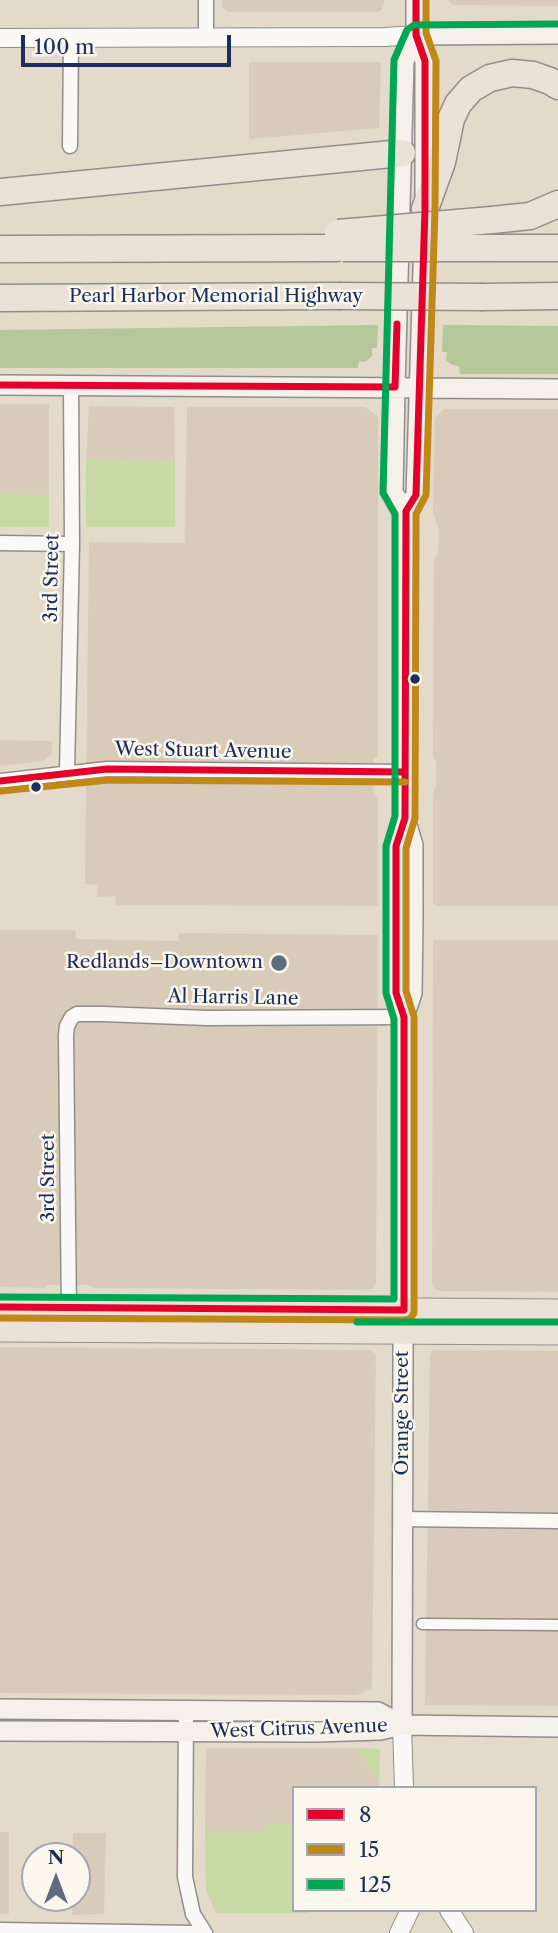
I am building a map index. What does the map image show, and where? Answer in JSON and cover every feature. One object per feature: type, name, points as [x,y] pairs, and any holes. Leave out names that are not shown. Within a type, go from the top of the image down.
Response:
[{"type":"highway","points":[[425,209],[442,162],[451,119],[458,104],[471,89],[490,78],[512,73],[533,75],[558,86]]},
{"type":"highway","points":[[0,192],[402,153]]},
{"type":"highway","points":[[0,249],[298,247],[530,216],[558,204]]},
{"type":"highway","points":[[337,240],[489,248],[558,248]]},
{"type":"highway","name":"Pearl Harbor Memorial Highway","points":[[0,298],[558,296]]},
{"type":"main road","name":"Orange Street","points":[[402,1725],[404,1017],[396,993],[396,846],[405,818],[406,511],[416,495],[425,209],[425,61],[416,35],[416,0]]},
{"type":"main road","points":[[416,35],[558,34]]},
{"type":"main road","name":"Orange Street","points":[[406,511],[393,493],[395,387],[404,61],[416,35]]},
{"type":"main road","points":[[0,385],[558,389]]},
{"type":"main road","points":[[0,1307],[69,1319],[404,1322],[558,1334]]},
{"type":"main road","points":[[404,1322],[558,1311]]},
{"type":"main road","points":[[0,1330],[69,1319]]},
{"type":"main road","name":"West Citrus Avenue","points":[[0,1709],[378,1712],[402,1725]]},
{"type":"main road","points":[[402,1725],[558,1727]]},
{"type":"main road","name":"West Citrus Avenue","points":[[0,1731],[380,1730],[402,1725]]},
{"type":"street","points":[[206,0],[206,38]]},
{"type":"street","points":[[0,37],[416,35]]},
{"type":"street","points":[[70,146],[71,38]]},
{"type":"street","name":"3rd Street","points":[[67,772],[72,544],[71,385]]},
{"type":"street","points":[[0,543],[72,544]]},
{"type":"street","name":"West Stuart Avenue","points":[[0,781],[107,769],[405,772]]},
{"type":"street","name":"Al Harris Lane","points":[[67,1026],[77,1014],[207,1018],[404,1017]]},
{"type":"street","name":"3rd Street","points":[[67,1026],[69,1319]]},
{"type":"street","points":[[402,1519],[558,1521]]},
{"type":"street","points":[[422,1624],[558,1625]]},
{"type":"street","points":[[186,1711],[185,1877],[193,1914],[205,1933]]},
{"type":"street","points":[[402,1725],[404,1786]]},
{"type":"street","points":[[399,1933],[409,1912]]},
{"type":"street","points":[[450,1912],[464,1933]]},
{"type":"street","points":[[0,1930],[193,1933]]},
{"type":"shaded area","points":[[222,0],[385,0],[382,10],[376,12],[227,12],[222,6]]},
{"type":"shaded area","points":[[448,0],[558,0],[558,6],[452,5]]},
{"type":"shaded area","points":[[249,62],[381,62],[379,128],[249,139]]},
{"type":"shaded area","points":[[0,404],[49,404],[49,495],[0,494]]},
{"type":"shaded area","points":[[89,406],[174,407],[175,462],[86,460]]},
{"type":"shaded area","points":[[187,407],[365,407],[378,417],[378,757],[373,759],[373,790],[378,800],[378,906],[116,905],[115,896],[98,897],[97,885],[85,884],[89,542],[185,543]]},
{"type":"shaded area","points":[[444,409],[558,409],[558,906],[437,906],[433,903],[433,795],[436,784],[436,761],[433,756],[434,559],[438,553],[439,530],[433,513],[435,418]]},
{"type":"shaded area","points":[[0,740],[52,741],[52,754],[43,761],[0,766]]},
{"type":"shaded area","points":[[0,930],[75,930],[76,939],[179,941],[179,933],[378,935],[376,1283],[373,1288],[94,1288],[88,1285],[0,1287]]},
{"type":"shaded area","points":[[433,940],[558,940],[558,1292],[440,1291],[434,1289],[432,1284]]},
{"type":"shaded area","points":[[0,1347],[370,1350],[376,1354],[372,1688],[358,1695],[0,1693]]},
{"type":"shaded area","points":[[433,1350],[558,1351],[558,1706],[425,1705],[430,1355]]},
{"type":"shaded area","points":[[206,1748],[356,1748],[379,1783],[379,1786],[292,1786],[292,1823],[266,1823],[265,1832],[205,1832]]},
{"type":"shaded area","points":[[0,1832],[9,1832],[9,1914],[0,1914]]},
{"type":"shaded area","points":[[73,1833],[106,1833],[104,1914],[72,1915],[72,1912],[91,1912],[91,1842],[73,1842]]},
{"type":"green space","points":[[378,325],[377,348],[372,348],[372,356],[365,362],[359,361],[358,368],[0,368],[0,330]]},
{"type":"green space","points":[[443,325],[558,326],[558,374],[460,374],[459,366],[452,365],[446,360],[447,352],[442,352]]},
{"type":"green space","points":[[86,460],[175,462],[175,527],[86,527]]},
{"type":"green space","points":[[0,494],[49,495],[49,527],[0,527]]},
{"type":"green space","points":[[356,1748],[380,1749],[379,1783]]},
{"type":"green space","points":[[265,1823],[292,1823],[292,1912],[308,1913],[216,1913],[206,1890],[205,1832],[265,1832]]},
{"type":"transit line","name":"8","points":[[0,1307],[404,1310],[404,1017],[396,993],[396,846],[405,818],[406,511],[416,495],[425,209],[425,61],[416,35],[416,0]]},
{"type":"transit line","name":"15","points":[[0,1318],[404,1320],[410,1319],[414,1313],[414,1017],[406,991],[406,848],[415,818],[416,514],[426,495],[435,209],[436,61],[426,33],[426,0]]},
{"type":"transit line","name":"125","points":[[0,1297],[394,1299],[394,1019],[386,993],[386,846],[395,816],[395,514],[383,493],[394,60],[407,30],[414,25],[558,24]]},
{"type":"transit line","name":"8","points":[[0,385],[395,387],[397,324]]},
{"type":"transit line","name":"8","points":[[0,781],[107,769],[405,772]]},
{"type":"transit line","name":"15","points":[[1,791],[108,780],[405,782]]},
{"type":"transit line","name":"125","points":[[357,1322],[558,1322]]},
{"type":"place","name":"Redlands–Downtown","points":[[279,963]]}]
